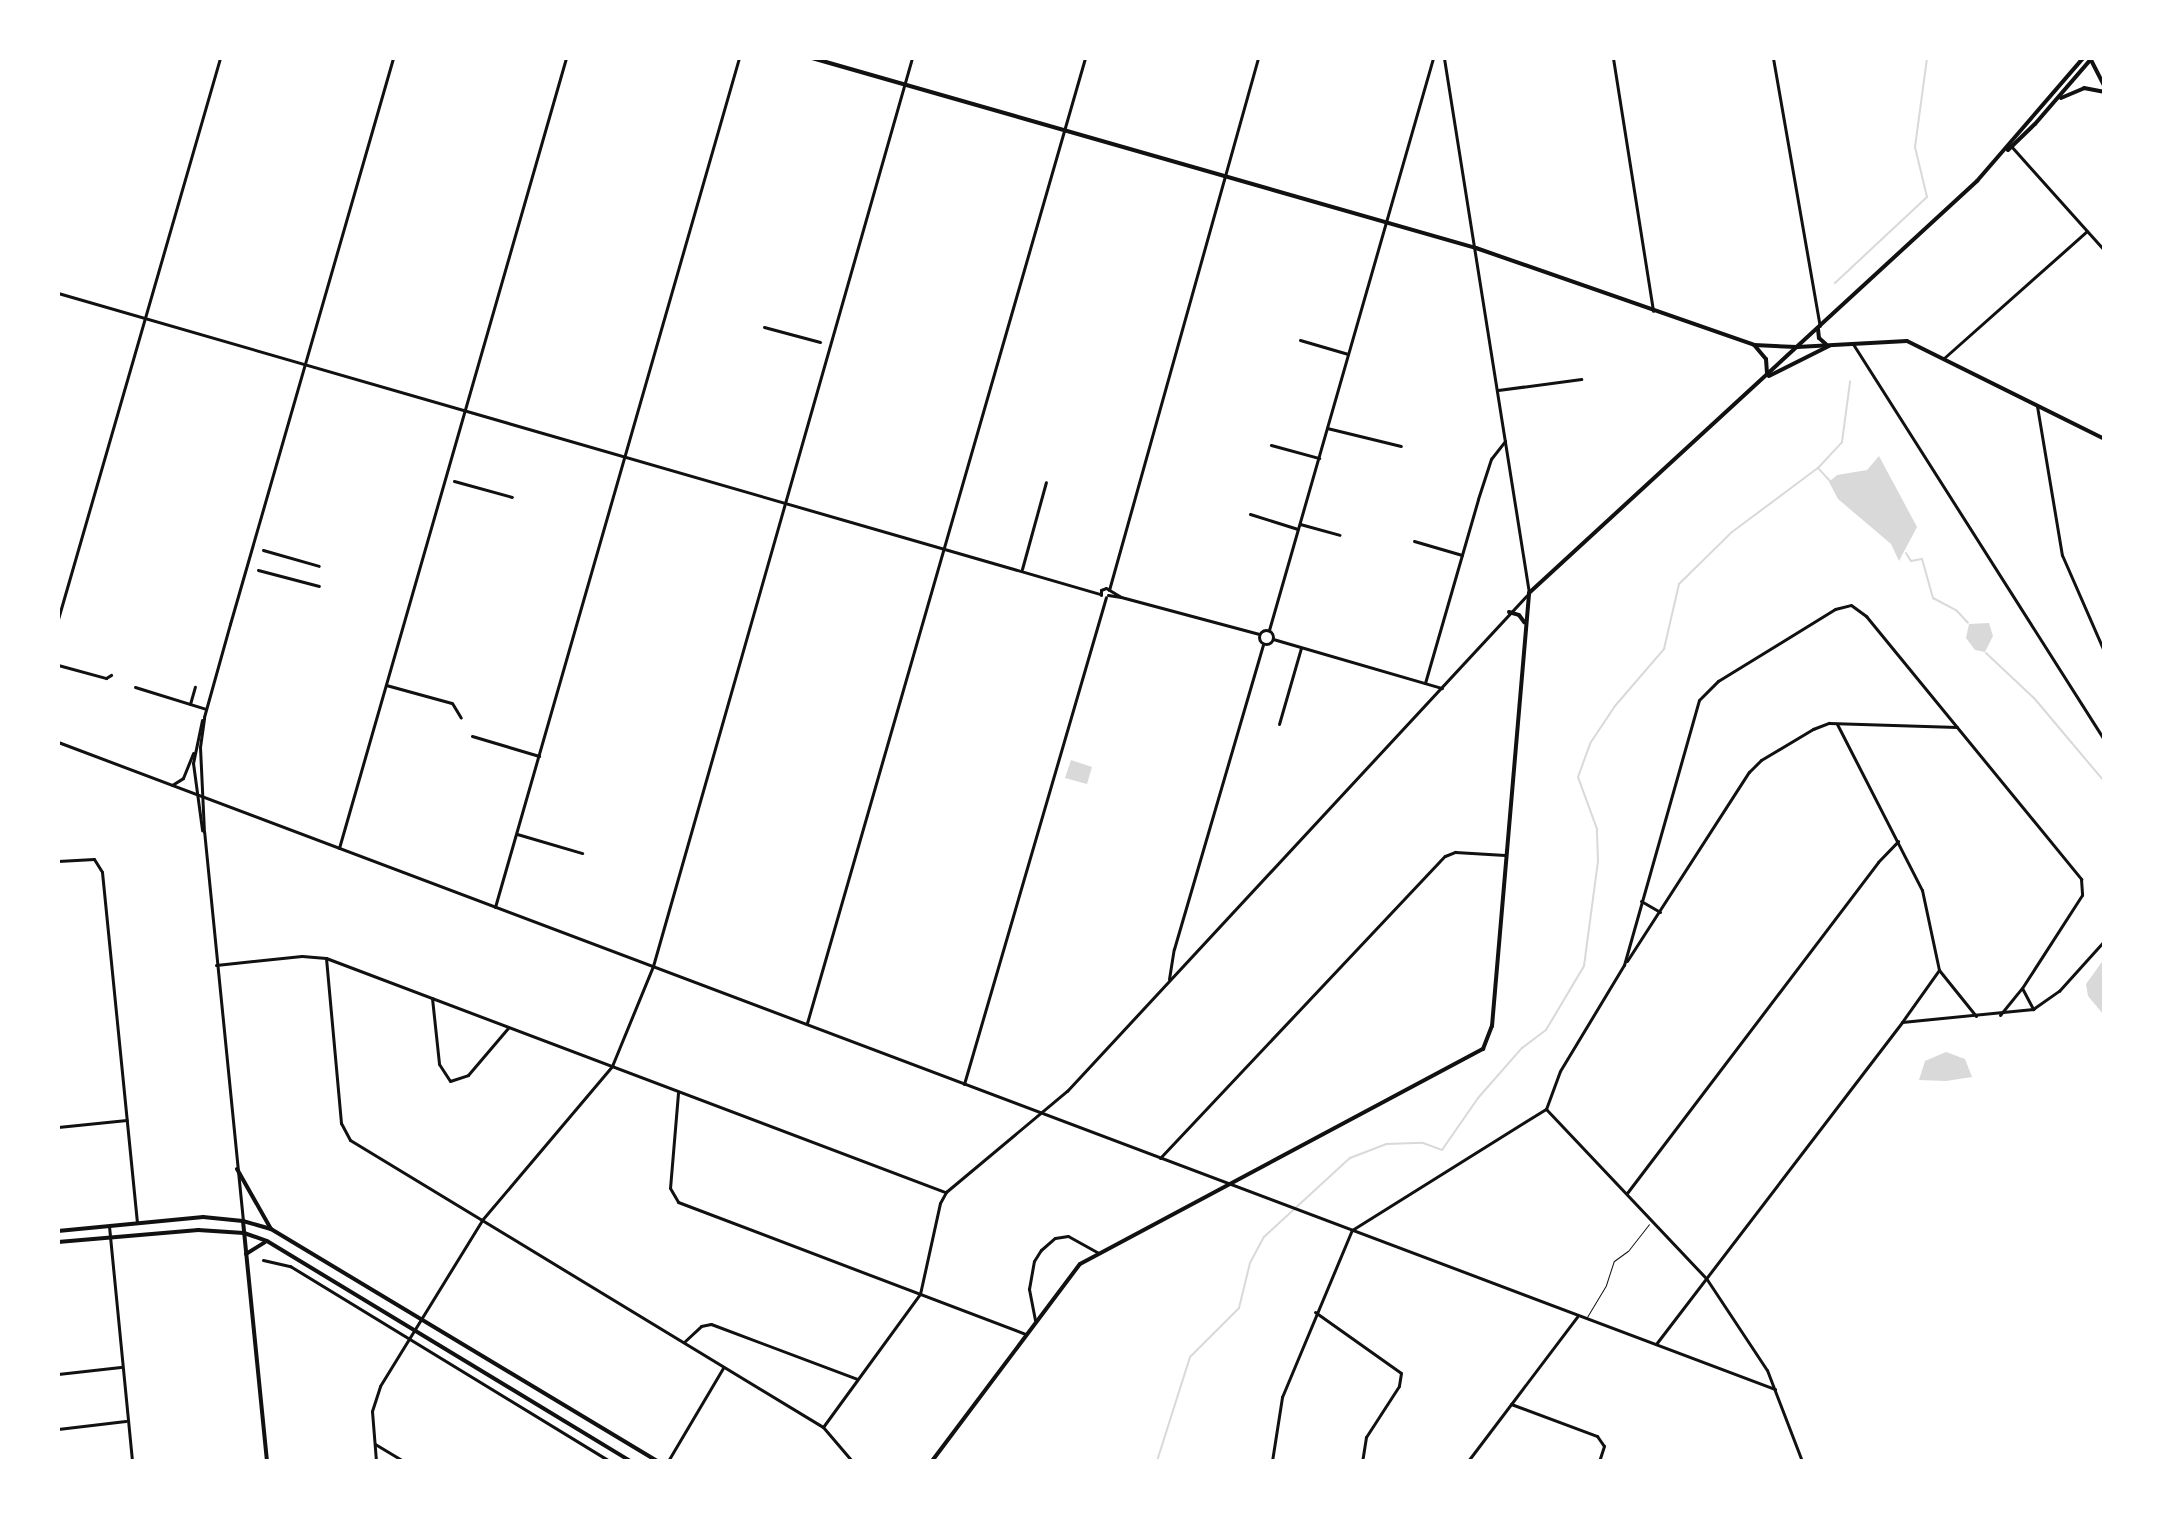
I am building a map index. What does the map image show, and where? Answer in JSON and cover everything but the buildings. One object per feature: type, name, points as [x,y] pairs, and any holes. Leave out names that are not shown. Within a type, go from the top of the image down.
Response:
[{"type":"main road","points":[[812,58],[1476,248],[1754,345],[1797,347],[1902,340],[2104,439]]},
{"type":"main road","points":[[2011,146],[2083,58]]},
{"type":"main road","points":[[932,1461],[1076,1268],[1483,1049],[1492,1026],[1529,593],[1766,377],[2006,151],[2055,102],[2091,59],[2104,85]]},
{"type":"main road","points":[[2055,102],[2084,88],[2104,92]]},
{"type":"main road","points":[[1819,326],[1819,338],[1826,344]]},
{"type":"main road","points":[[1766,377],[1833,344]]},
{"type":"main road","points":[[1754,345],[1765,357],[1766,377]]},
{"type":"main road","points":[[2096,436],[2104,446]]},
{"type":"main road","points":[[1509,612],[1519,615],[1524,625]]},
{"type":"main road","points":[[237,1169],[271,1229]]},
{"type":"main road","points":[[58,1231],[203,1217],[243,1221],[271,1229],[657,1461]]},
{"type":"main road","points":[[243,1221],[267,1461]]},
{"type":"main road","points":[[58,1242],[198,1230],[244,1233],[267,1241],[630,1461]]},
{"type":"main road","points":[[246,1254],[267,1241]]},
{"type":"street","points":[[58,619],[220,58]]},
{"type":"street","points":[[172,785],[183,778],[194,752],[393,58]]},
{"type":"street","points":[[339,848],[566,58]]},
{"type":"street","points":[[495,907],[739,58]]},
{"type":"street","points":[[376,1461],[372,1411],[376,1395],[482,1220],[612,1066],[653,966],[912,58]]},
{"type":"street","points":[[807,1024],[1085,58]]},
{"type":"street","points":[[964,1084],[1258,58]]},
{"type":"street","points":[[1273,639],[1269,630],[1433,58]]},
{"type":"street","points":[[823,1427],[920,1294],[940,1203],[946,1192],[1067,1091],[1529,593],[1444,58]]},
{"type":"street","points":[[1613,58],[1653,311]]},
{"type":"street","points":[[1773,58],[1819,326]]},
{"type":"street","points":[[2011,146],[2104,250]]},
{"type":"street","points":[[1944,358],[2087,231]]},
{"type":"street","points":[[58,293],[1121,597],[1259,634],[1269,630]]},
{"type":"street","points":[[764,327],[820,342]]},
{"type":"street","points":[[1300,340],[1348,354]]},
{"type":"street","points":[[1853,344],[2104,739]]},
{"type":"street","points":[[1498,390],[1581,379]]},
{"type":"street","points":[[2037,406],[2062,555],[2104,651]]},
{"type":"street","points":[[1327,428],[1401,446]]},
{"type":"street","points":[[1425,683],[1491,459],[1505,441]]},
{"type":"street","points":[[1271,445],[1319,458]]},
{"type":"street","points":[[454,481],[512,497]]},
{"type":"street","points":[[1022,569],[1046,482]]},
{"type":"street","points":[[1250,514],[1340,535]]},
{"type":"street","points":[[1414,541],[1462,555]]},
{"type":"street","points":[[263,550],[319,566]]},
{"type":"street","points":[[258,570],[319,586]]},
{"type":"street","points":[[1624,965],[1699,700],[1718,681],[1835,609],[1851,605],[1862,611],[2075,869],[2083,885],[2082,895],[2022,988],[2000,1015]]},
{"type":"street","points":[[1169,982],[1174,949],[1263,644],[1259,634]]},
{"type":"street","points":[[1263,644],[1273,639],[1442,688]]},
{"type":"street","points":[[1279,724],[1301,648]]},
{"type":"street","points":[[58,665],[106,678],[111,675]]},
{"type":"street","points":[[386,685],[452,703],[461,718]]},
{"type":"street","points":[[135,687],[206,709]]},
{"type":"street","points":[[190,704],[195,687]]},
{"type":"street","points":[[204,717],[200,754],[204,832],[243,1221]]},
{"type":"street","points":[[1272,1461],[1282,1397],[1315,1312],[1352,1230],[1546,1109],[1560,1071],[1624,965],[1753,767],[1813,729],[1836,723],[1957,727]]},
{"type":"street","points":[[1836,723],[1926,902],[1939,970],[1976,1016]]},
{"type":"street","points":[[472,736],[539,756]]},
{"type":"street","points":[[58,742],[1775,1389]]},
{"type":"street","points":[[194,752],[195,794],[204,832]]},
{"type":"street","points":[[516,833],[582,853]]},
{"type":"street","points":[[1627,1193],[1878,862],[1898,841]]},
{"type":"street","points":[[1160,1158],[1441,860],[1455,852],[1507,855]]},
{"type":"street","points":[[58,861],[91,858],[100,863],[137,1223]]},
{"type":"street","points":[[1641,901],[1660,912]]},
{"type":"street","points":[[1902,1022],[2000,1015],[2033,1009],[2059,991],[2104,941]]},
{"type":"street","points":[[216,965],[302,956],[326,958],[946,1192]]},
{"type":"street","points":[[326,958],[341,1123],[346,1136],[823,1427],[852,1461]]},
{"type":"street","points":[[1656,1344],[1939,970]]},
{"type":"street","points":[[2022,988],[2033,1009]]},
{"type":"street","points":[[432,998],[439,1064],[450,1081],[468,1075],[509,1028]]},
{"type":"street","points":[[678,1093],[670,1182],[672,1196],[683,1204],[1026,1334]]},
{"type":"street","points":[[1546,1109],[1706,1278],[1759,1356],[1802,1461]]},
{"type":"street","points":[[58,1127],[127,1120]]},
{"type":"street","points":[[109,1226],[132,1461]]},
{"type":"street","points":[[1035,1320],[1029,1289],[1034,1261],[1041,1250],[1055,1238],[1068,1236],[1099,1253]]},
{"type":"street","points":[[263,1260],[290,1266],[610,1461]]},
{"type":"street","points":[[1315,1312],[1401,1373],[1399,1386],[1366,1437],[1362,1461]]},
{"type":"street","points":[[1468,1461],[1578,1316]]},
{"type":"street","points":[[684,1342],[701,1326],[711,1324],[857,1379]]},
{"type":"street","points":[[58,1374],[121,1367]]},
{"type":"street","points":[[668,1461],[723,1367]]},
{"type":"street","points":[[1511,1404],[1593,1434],[1603,1442],[1599,1461]]},
{"type":"street","points":[[58,1429],[127,1421]]},
{"type":"street","points":[[374,1444],[403,1461]]},
{"type":"lane","points":[[1585,1319],[1606,1285],[1614,1261],[1628,1251],[1652,1220]]},
{"type":"shaded area","points":[[1879,456],[1917,527],[1899,561],[1891,544],[1838,499],[1829,482],[1837,475],[1867,470]]},
{"type":"shaded area","points":[[1989,623],[1993,636],[1985,652],[1975,650],[1966,638],[1969,624]]},
{"type":"shaded area","points":[[1071,760],[1092,767],[1087,784],[1065,778]]},
{"type":"shaded area","points":[[2104,959],[2104,1015],[2088,996],[2086,984]]},
{"type":"shaded area","points":[[1946,1052],[1965,1059],[1972,1077],[1946,1081],[1919,1080],[1925,1061]]},
{"type":"waterway","points":[[1835,283],[1927,197],[1915,147],[1927,58]]},
{"type":"waterway","points":[[1831,482],[1818,468],[1842,442],[1850,382]]},
{"type":"waterway","points":[[1157,1461],[1190,1357],[1239,1308],[1250,1263],[1264,1237],[1350,1158],[1386,1144],[1423,1143],[1442,1150],[1478,1098],[1522,1048],[1546,1030],[1584,966],[1598,861],[1597,829],[1578,777],[1591,742],[1615,706],[1664,649],[1679,584],[1732,532],[1818,468]]},
{"type":"waterway","points":[[1906,553],[1911,561],[1922,559],[1933,598],[1957,611],[1968,623]]},
{"type":"waterway","points":[[1986,653],[2034,698],[2104,781]]}]
